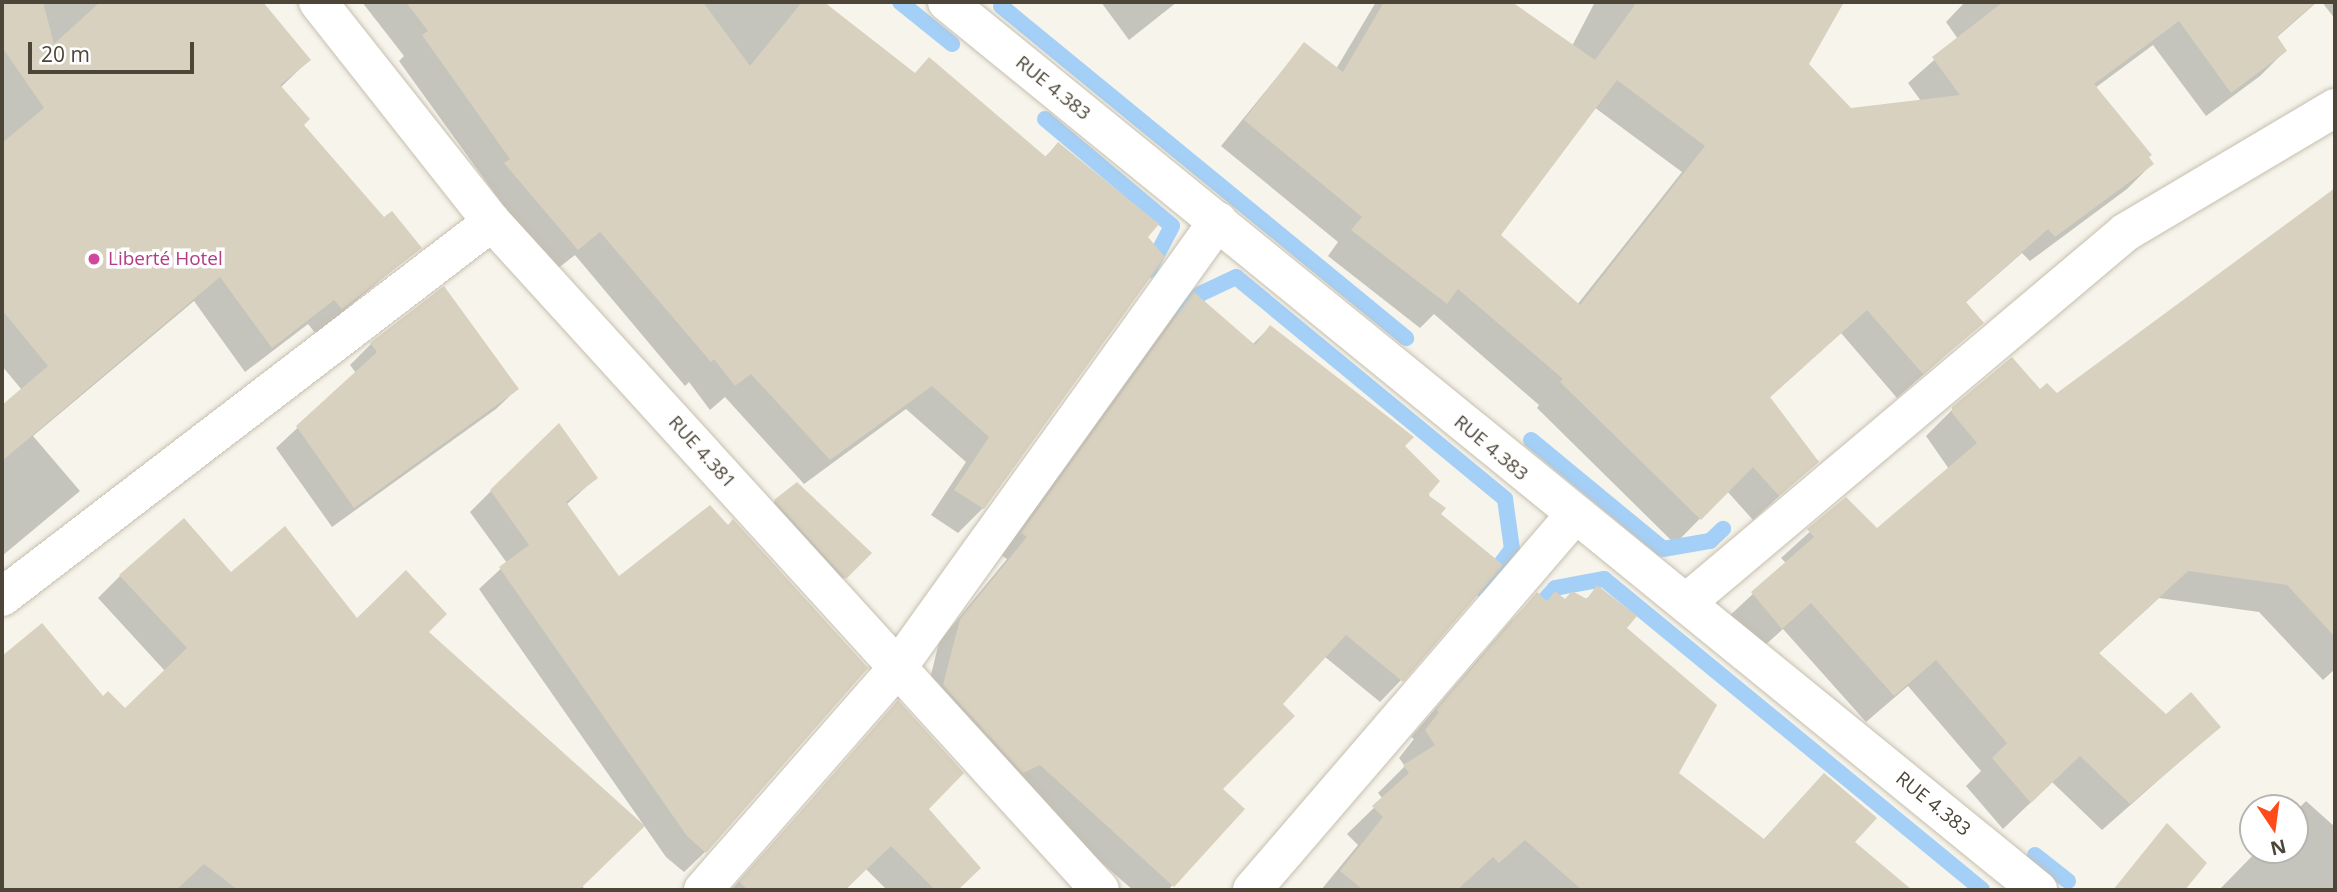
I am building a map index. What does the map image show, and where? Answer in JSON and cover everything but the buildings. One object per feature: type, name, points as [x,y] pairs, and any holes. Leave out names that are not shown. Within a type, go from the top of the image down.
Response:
[{"type":"street","name":"RUE 4.381","points":[[318,2],[492,222],[1100,890]]},
{"type":"street","name":"RUE 4.383","points":[[947,2],[1574,516],[1687,602],[2038,890]]},
{"type":"street","points":[[1687,602],[2126,232],[2335,108]]},
{"type":"street","points":[[703,890],[898,667],[1217,221]]},
{"type":"street","points":[[2,597],[492,222]]},
{"type":"street","points":[[1252,890],[1574,516]]},
{"type":"waterway","points":[[900,2],[952,44]]},
{"type":"waterway","points":[[1001,6],[1406,338]]},
{"type":"waterway","points":[[1045,119],[1172,226],[1149,270]]},
{"type":"waterway","points":[[1184,312],[1200,294],[1236,277],[1505,499],[1512,549],[1482,589]]},
{"type":"waterway","points":[[1531,440],[1663,549],[1710,541],[1723,529]]},
{"type":"waterway","points":[[1531,615],[1555,588],[1604,579],[1982,890]]},
{"type":"waterway","points":[[2035,855],[2068,881]]},
{"type":"place","name":"Liberté Hotel","points":[[94,259]]}]
